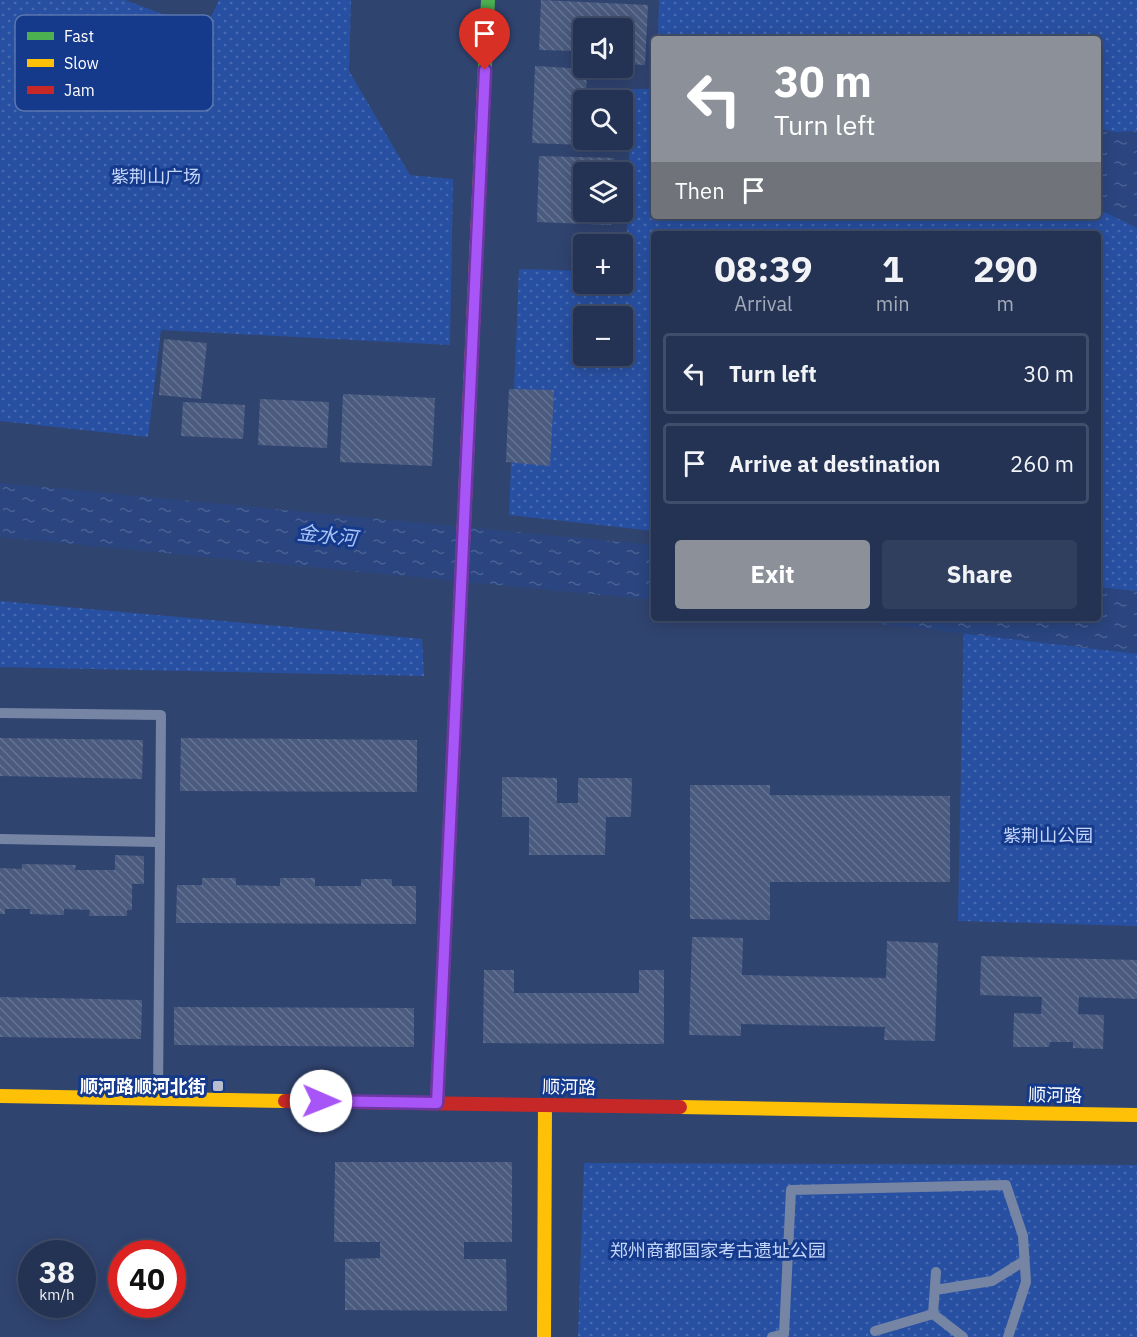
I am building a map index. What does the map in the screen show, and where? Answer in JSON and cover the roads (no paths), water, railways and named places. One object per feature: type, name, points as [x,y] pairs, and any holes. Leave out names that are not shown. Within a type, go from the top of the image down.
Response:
[{"type":"street","points":[[437,1103],[488,0]]},
{"type":"street","name":"顺河路","points":[[0,1096],[1137,1115]]},
{"type":"street","points":[[544,1337],[545,1105]]},
{"type":"lane","points":[[0,713],[161,715],[158,842],[158,1099]]},
{"type":"lane","points":[[0,839],[158,842]]},
{"type":"lane","points":[[771,1337],[784,1334],[791,1190],[1006,1185],[1023,1236],[1026,1282],[1008,1337]]},
{"type":"lane","points":[[935,1290],[992,1281],[1024,1261]]},
{"type":"lane","points":[[933,1314],[936,1272]]},
{"type":"lane","points":[[875,1331],[933,1314]]},
{"type":"lane","points":[[933,1314],[963,1337]]},
{"type":"water","points":[[1101,129],[1116,132],[1137,131],[1137,228],[1101,210]]},
{"type":"water","name":"金水河","points":[[0,483],[651,545],[651,600],[0,537]]},
{"type":"water","points":[[1101,587],[1137,591],[1137,654],[856,621],[1101,621]]},
{"type":"place","name":"顺河路顺河北街","points":[[218,1086]]},
{"type":"park label","name":"紫荆山广场","points":[[156,176]]},
{"type":"park label","name":"紫荆山公园","points":[[1048,835]]},
{"type":"park label","name":"郑州商都国家考古遗址公园","points":[[718,1250]]}]
